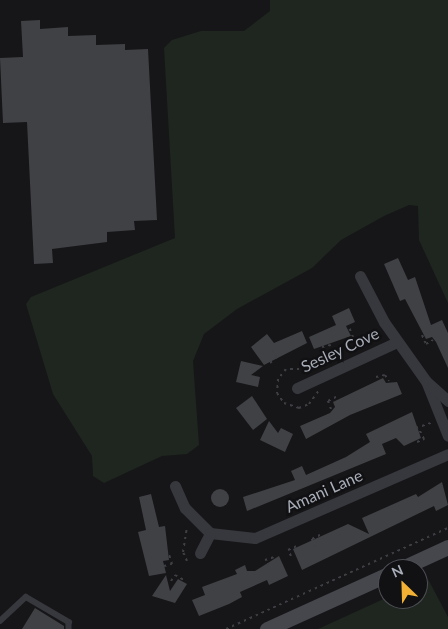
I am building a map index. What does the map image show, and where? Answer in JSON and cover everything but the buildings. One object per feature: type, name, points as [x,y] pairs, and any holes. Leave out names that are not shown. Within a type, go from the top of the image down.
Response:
[{"type":"main road","points":[[422,559],[448,547]]},
{"type":"main road","points":[[267,629],[378,579]]},
{"type":"street","points":[[360,276],[397,342],[426,381],[448,402]]},
{"type":"street","name":"Sesley Cove","points":[[297,388],[397,342]]},
{"type":"street","points":[[426,381],[448,436]]},
{"type":"street","name":"Amani Lane","points":[[210,533],[236,539],[265,535],[448,454]]},
{"type":"street","points":[[175,486],[185,508],[210,533],[200,553]]},
{"type":"lane","points":[[0,621],[26,597],[69,622],[69,629]]},
{"type":"path","points":[[369,344],[378,336],[375,326]]},
{"type":"path","points":[[347,340],[353,337],[348,327]]},
{"type":"path","points":[[422,335],[426,344],[433,340]]},
{"type":"path","points":[[322,347],[332,345]]},
{"type":"path","points":[[270,363],[277,357],[272,351]]},
{"type":"path","points":[[317,368],[286,369],[278,379],[277,394],[287,406],[303,407],[324,386]]},
{"type":"path","points":[[376,377],[385,375],[389,381]]},
{"type":"path","points":[[331,409],[328,401],[336,397]]},
{"type":"path","points":[[431,417],[437,430]]},
{"type":"path","points":[[417,442],[424,440],[417,428],[434,421]]},
{"type":"path","points":[[185,523],[189,531],[183,552],[187,561]]},
{"type":"path","points":[[226,629],[448,528]]},
{"type":"path","points":[[315,546],[312,539],[320,535]]},
{"type":"path","points":[[291,556],[288,550],[297,546]]},
{"type":"path","points":[[164,566],[172,564],[170,554]]},
{"type":"path","points":[[268,566],[266,560],[274,556]]},
{"type":"path","points":[[171,581],[176,575],[184,580]]},
{"type":"shaded area","points":[[270,0],[448,0],[448,303],[419,240],[418,206],[409,205],[384,216],[341,240],[312,268],[237,309],[204,334],[193,361],[199,445],[187,454],[162,456],[104,483],[93,476],[92,456],[53,394],[26,304],[31,297],[175,238],[164,48],[172,40],[201,31],[244,31],[270,11]]},
{"type":"shaded area","points":[[428,579],[448,617],[448,629],[318,629],[378,602],[378,609],[428,609]]}]
